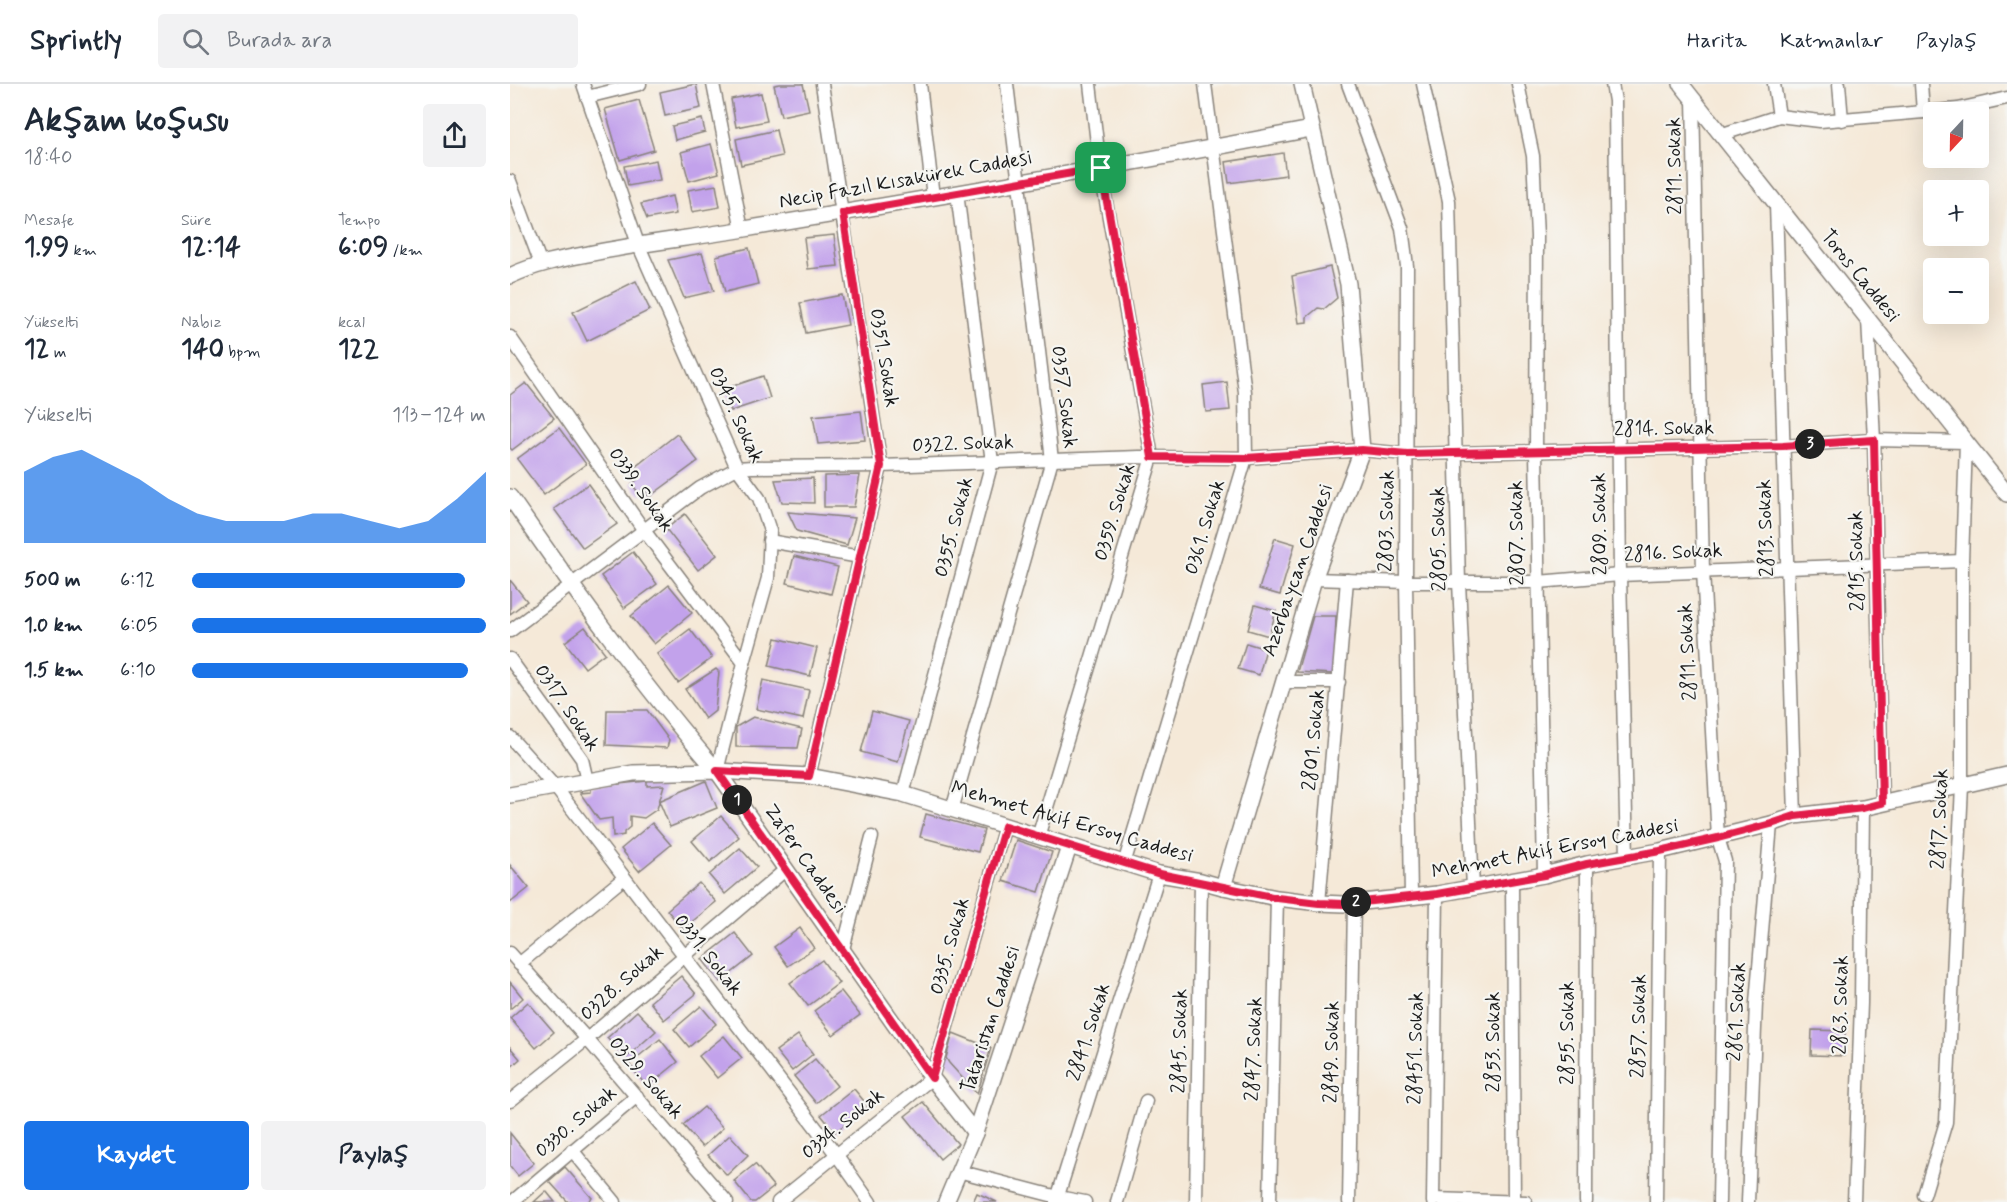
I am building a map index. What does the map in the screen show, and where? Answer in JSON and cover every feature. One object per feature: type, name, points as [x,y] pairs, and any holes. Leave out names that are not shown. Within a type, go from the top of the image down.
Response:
[{"type":"street","name":"0345. Sokak","points":[[583,84],[638,244],[737,468],[759,498],[770,531],[768,578],[717,771]]},
{"type":"street","points":[[588,97],[640,84]]},
{"type":"street","points":[[713,84],[742,230]]},
{"type":"street","name":"0351. Sokak","points":[[809,776],[881,466],[822,84]]},
{"type":"street","points":[[920,84],[933,197]]},
{"type":"street","name":"0357. Sokak","points":[[952,810],[1052,460],[1007,84]]},
{"type":"street","name":"0359. Sokak","points":[[1038,837],[1152,457],[1101,168],[1090,84]]},
{"type":"street","name":"0361. Sokak","points":[[1124,864],[1246,458],[1245,392],[1205,84]]},
{"type":"street","name":"Azerbaycan Caddesi","points":[[1223,887],[1314,579],[1362,450],[1348,284],[1302,84]]},
{"type":"street","name":"2803. Sokak","points":[[1348,84],[1402,228],[1407,266],[1406,582],[1411,896]]},
{"type":"street","name":"2805. Sokak","points":[[1423,84],[1449,201],[1459,582],[1473,888]]},
{"type":"street","name":"2807. Sokak","points":[[1518,84],[1533,156],[1537,236],[1536,452],[1544,875]]},
{"type":"street","name":"2809. Sokak","points":[[1612,84],[1615,101],[1618,450],[1627,856]]},
{"type":"street","name":"Toros Caddesi","points":[[1681,84],[2007,494]]},
{"type":"street","points":[[1774,84],[1779,116]]},
{"type":"street","points":[[1839,84],[1842,120]]},
{"type":"street","points":[[1720,135],[1779,116],[1820,122],[1923,112],[1921,84]]},
{"type":"street","points":[[1989,102],[2007,98]]},
{"type":"street","name":"2811. Sokak","points":[[1693,99],[1703,571],[1718,838],[1725,861],[1719,1202]]},
{"type":"street","name":"Necip Fazıl Kısakürek Caddesi","points":[[510,276],[541,264],[638,244],[742,230],[957,194],[1311,129]]},
{"type":"street","points":[[510,181],[541,264]]},
{"type":"street","name":"0355. Sokak","points":[[903,794],[992,462],[957,194]]},
{"type":"street","name":"2813. Sokak","points":[[1776,204],[1795,816]]},
{"type":"street","name":"2815. Sokak","points":[[1868,319],[1874,440],[1882,803]]},
{"type":"street","name":"0339. Sokak","points":[[510,337],[643,529],[744,663]]},
{"type":"street","name":"2814. Sokak","points":[[1362,450],[1407,454],[1783,446],[1874,440],[1966,442]]},
{"type":"street","name":"2817. Sokak","points":[[1924,1195],[1946,1122],[1962,786],[1962,561],[1966,442]]},
{"type":"street","name":"0322. Sokak","points":[[510,631],[700,488],[737,468],[881,466],[1152,457],[1246,458],[1362,450]]},
{"type":"street","name":"Zafer Caddesi","points":[[510,497],[571,584],[689,739],[717,771],[932,1078],[975,1133]]},
{"type":"street","points":[[769,542],[860,557]]},
{"type":"street","name":"2816. Sokak","points":[[1314,579],[1538,582],[1620,575],[1962,561]]},
{"type":"street","name":"2801. Sokak","points":[[1319,903],[1347,580]]},
{"type":"street","name":"0317. Sokak","points":[[510,659],[582,759],[587,781]]},
{"type":"street","points":[[1282,682],[1339,682]]},
{"type":"street","name":"0331. Sokak","points":[[510,737],[556,788],[836,1154],[870,1202]]},
{"type":"street","name":"Mehmet Akif Ersoy Caddesi","points":[[510,795],[633,773],[717,771],[809,776],[903,794],[1160,874],[1277,898],[1319,903],[1437,894],[1512,881],[1718,838],[1795,816],[1863,808],[2007,775]]},
{"type":"street","name":"2863. Sokak","points":[[1854,1202],[1861,1003],[1863,808]]},
{"type":"street","name":"2861. Sokak","points":[[1748,1202],[1756,1003],[1771,824]]},
{"type":"street","name":"0335. Sokak","points":[[932,1078],[1005,826]]},
{"type":"street","points":[[843,949],[872,837]]},
{"type":"street","name":"Tataristan Caddesi","points":[[946,1202],[975,1133],[1070,847]]},
{"type":"street","name":"2857. Sokak","points":[[1656,1202],[1660,851]]},
{"type":"street","name":"2855. Sokak","points":[[1586,1202],[1587,864]]},
{"type":"street","name":"0328. Sokak","points":[[510,1101],[587,1039],[785,870]]},
{"type":"street","name":"2841. Sokak","points":[[1057,1199],[1160,874]]},
{"type":"street","points":[[519,964],[624,878]]},
{"type":"street","name":"2845. Sokak","points":[[1196,1202],[1201,881]]},
{"type":"street","name":"2853. Sokak","points":[[1512,881],[1518,1202]]},
{"type":"street","name":"28451. Sokak","points":[[1434,1201],[1437,894]]},
{"type":"street","name":"2847. Sokak","points":[[1270,1202],[1277,898]]},
{"type":"street","name":"2849. Sokak","points":[[1349,1202],[1354,902]]},
{"type":"street","name":"0329. Sokak","points":[[510,953],[727,1202]]},
{"type":"street","name":"0334. Sokak","points":[[778,1202],[932,1078]]},
{"type":"street","name":"0330. Sokak","points":[[512,1202],[637,1096]]},
{"type":"street","points":[[1117,1202],[1146,1101]]},
{"type":"street","points":[[572,1150],[615,1202]]},
{"type":"street","points":[[958,1171],[1057,1199],[1085,1202]]},
{"type":"street","points":[[1434,1201],[1518,1202]]},
{"type":"building","points":[[696,84],[701,108],[665,116],[660,92]]},
{"type":"building","points":[[803,84],[809,110],[781,116],[774,85]]},
{"type":"building","points":[[761,93],[767,121],[736,127],[731,99]]},
{"type":"building","points":[[639,100],[654,150],[620,160],[605,109]]},
{"type":"building","points":[[702,119],[705,132],[675,140],[672,126]]},
{"type":"building","points":[[776,130],[782,156],[741,165],[736,139]]},
{"type":"building","points":[[711,144],[719,173],[689,181],[681,152]]},
{"type":"building","points":[[1283,153],[1286,175],[1229,183],[1226,162]]},
{"type":"building","points":[[656,160],[660,180],[628,186],[624,166]]},
{"type":"building","points":[[716,185],[720,207],[692,212],[688,190]]},
{"type":"building","points":[[672,196],[676,214],[647,219],[641,204]]},
{"type":"building","points":[[834,235],[838,266],[808,269],[804,238]]},
{"type":"building","points":[[749,248],[758,284],[725,292],[716,256]]},
{"type":"building","points":[[702,253],[714,291],[684,298],[668,260]]},
{"type":"building","points":[[1330,267],[1337,298],[1324,309],[1318,308],[1307,317],[1307,322],[1299,323],[1292,276]]},
{"type":"building","points":[[636,281],[650,310],[587,341],[573,312]]},
{"type":"building","points":[[842,295],[848,325],[806,333],[800,303]]},
{"type":"building","points":[[763,376],[770,398],[731,411],[724,389]]},
{"type":"building","points":[[1227,382],[1230,410],[1206,412],[1203,385]]},
{"type":"building","points":[[526,383],[554,418],[512,450],[510,448],[510,395]]},
{"type":"building","points":[[861,411],[865,440],[818,444],[813,416]]},
{"type":"building","points":[[559,428],[586,464],[544,495],[517,459]]},
{"type":"building","points":[[677,434],[698,461],[649,497],[646,492],[640,495],[632,484],[637,480],[630,471]]},
{"type":"building","points":[[860,475],[854,507],[824,507],[824,476]]},
{"type":"building","points":[[813,478],[814,503],[782,502],[775,480]]},
{"type":"building","points":[[588,484],[617,524],[583,548],[554,509]]},
{"type":"building","points":[[788,512],[855,518],[847,545],[797,531]]},
{"type":"building","points":[[685,514],[717,555],[698,570],[666,529]]},
{"type":"building","points":[[1275,538],[1295,544],[1280,595],[1259,589]]},
{"type":"building","points":[[633,552],[657,584],[624,608],[601,576]]},
{"type":"building","points":[[794,556],[838,567],[831,594],[787,583]]},
{"type":"building","points":[[510,580],[527,601],[510,614]]},
{"type":"building","points":[[669,585],[692,613],[654,644],[631,616]]},
{"type":"building","points":[[1255,605],[1276,611],[1269,636],[1248,630]]},
{"type":"building","points":[[1313,616],[1336,616],[1334,674],[1297,672]]},
{"type":"building","points":[[585,627],[605,653],[585,668],[565,642]]},
{"type":"building","points":[[690,629],[712,658],[678,683],[657,654]]},
{"type":"building","points":[[776,638],[817,648],[810,676],[769,666]]},
{"type":"building","points":[[1246,643],[1266,649],[1259,675],[1238,669]]},
{"type":"building","points":[[716,669],[719,672],[715,711],[705,719],[685,689]]},
{"type":"building","points":[[763,680],[809,690],[803,719],[756,709]]},
{"type":"building","points":[[607,710],[647,710],[669,740],[667,748],[606,745]]},
{"type":"building","points":[[872,711],[909,721],[898,762],[861,752]]},
{"type":"building","points":[[753,717],[802,729],[798,748],[736,747],[736,727]]},
{"type":"building","points":[[647,781],[647,786],[664,785],[657,809],[644,818],[630,816],[630,827],[624,835],[613,837],[612,818],[599,820],[580,793],[591,792],[591,787]]},
{"type":"building","points":[[706,781],[717,808],[670,827],[659,801]]},
{"type":"building","points":[[926,814],[984,830],[978,852],[920,837]]},
{"type":"building","points":[[721,816],[739,837],[710,862],[692,841]]},
{"type":"building","points":[[652,823],[671,845],[639,871],[621,849]]},
{"type":"building","points":[[1016,840],[1052,852],[1039,892],[1003,881]]},
{"type":"building","points":[[740,848],[757,867],[725,894],[709,875]]},
{"type":"building","points":[[510,865],[529,888],[510,903]]},
{"type":"building","points":[[699,883],[716,902],[683,929],[667,910]]},
{"type":"building","points":[[800,928],[814,948],[788,966],[774,947]]},
{"type":"building","points":[[735,933],[753,956],[720,982],[702,959]]},
{"type":"building","points":[[822,960],[839,983],[808,1006],[790,983]]},
{"type":"building","points":[[681,976],[696,994],[664,1020],[650,1002]]},
{"type":"building","points":[[510,982],[523,998],[510,1009]]},
{"type":"building","points":[[841,991],[860,1015],[833,1035],[814,1011]]},
{"type":"building","points":[[528,1002],[554,1032],[536,1048],[510,1018]]},
{"type":"building","points":[[701,1006],[716,1024],[689,1047],[674,1029]]},
{"type":"building","points":[[637,1011],[656,1031],[626,1058],[607,1038]]},
{"type":"building","points":[[1812,1030],[1845,1031],[1844,1056],[1811,1055]]},
{"type":"building","points":[[953,1033],[991,1048],[977,1094],[946,1058]]},
{"type":"building","points":[[798,1035],[813,1054],[792,1071],[776,1051]]},
{"type":"building","points":[[724,1036],[742,1058],[717,1078],[699,1056]]},
{"type":"building","points":[[660,1039],[678,1062],[647,1087],[629,1064]]},
{"type":"building","points":[[510,1047],[520,1059],[510,1068]]},
{"type":"building","points":[[815,1059],[837,1086],[816,1103],[794,1076]]},
{"type":"building","points":[[854,1089],[868,1106],[835,1132],[821,1115]]},
{"type":"building","points":[[923,1102],[958,1144],[940,1159],[905,1116]]},
{"type":"building","points":[[704,1107],[723,1128],[702,1147],[683,1125]]},
{"type":"building","points":[[510,1133],[534,1163],[518,1176],[510,1166]]},
{"type":"building","points":[[730,1135],[748,1155],[727,1175],[708,1155]]},
{"type":"building","points":[[755,1164],[774,1187],[755,1202],[751,1202],[734,1181]]},
{"type":"building","points":[[565,1167],[592,1198],[587,1202],[568,1202],[549,1181]]},
{"type":"building","points":[[546,1191],[555,1202],[534,1202]]},
{"type":"building","points":[[977,1193],[997,1202],[973,1202]]},
{"type":"route","points":[[1101,168],[1152,457],[1246,458],[1362,450],[1407,454],[1783,446],[1874,440],[1882,803],[1863,808],[1795,816],[1718,838],[1587,864],[1544,875],[1437,894],[1344,904],[1277,898],[1160,874],[1005,826],[932,1078],[717,771],[809,776],[881,466],[843,213],[1101,168]]}]
